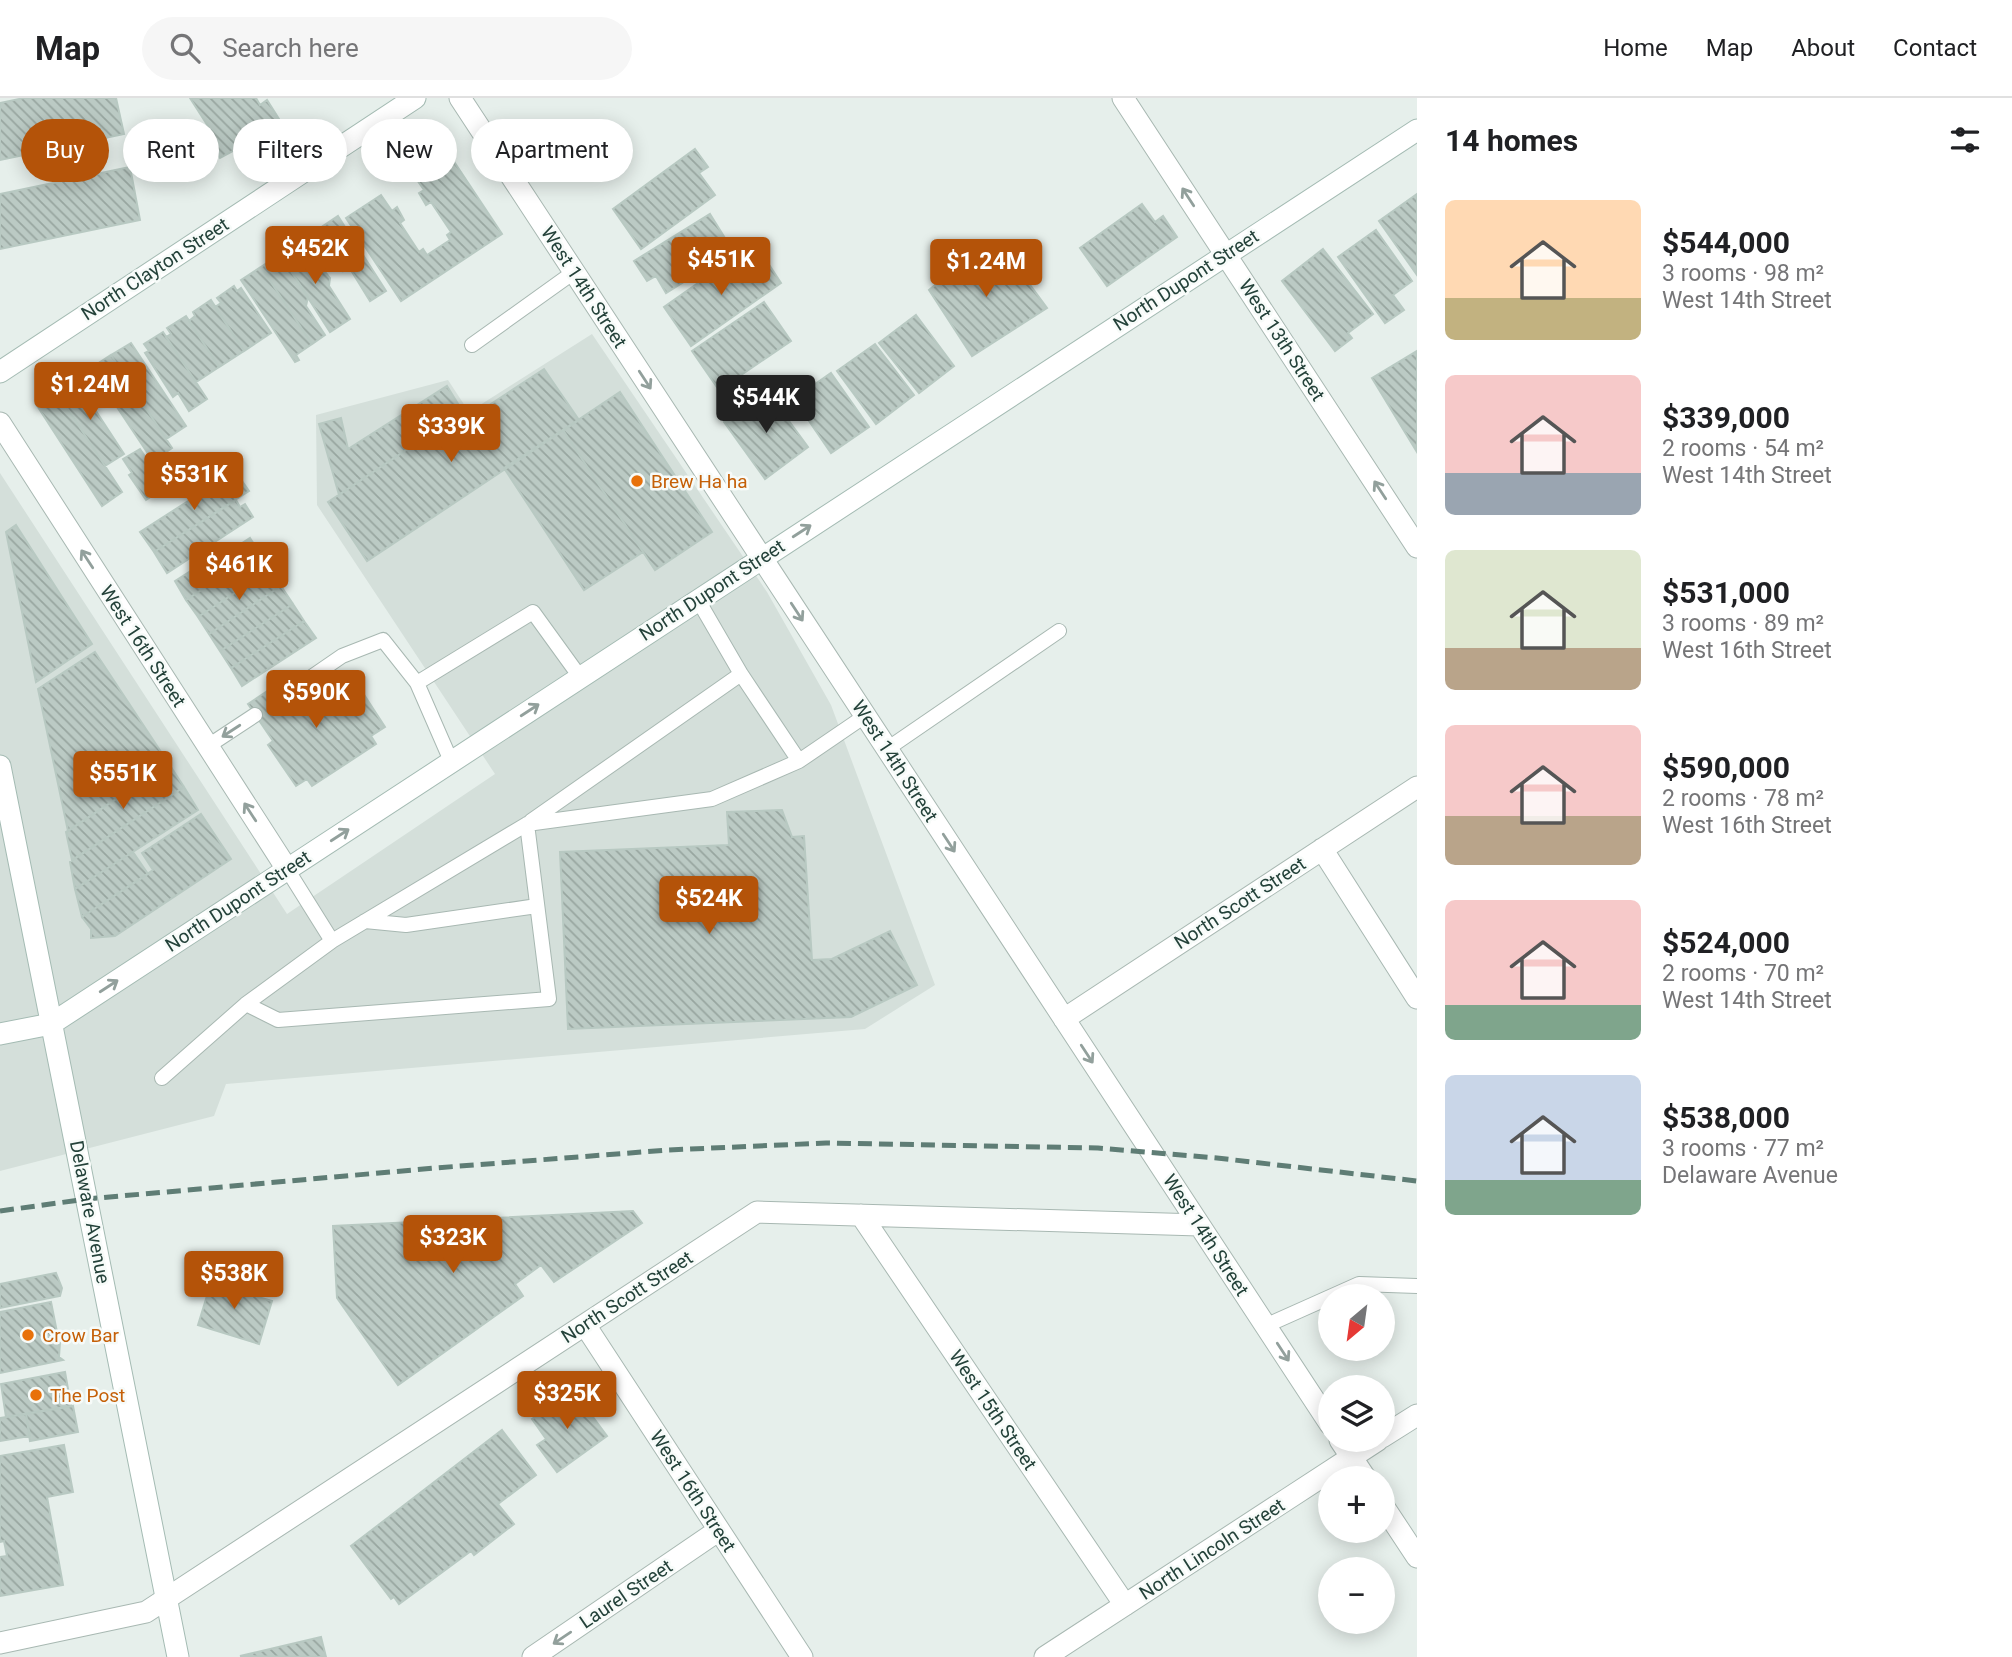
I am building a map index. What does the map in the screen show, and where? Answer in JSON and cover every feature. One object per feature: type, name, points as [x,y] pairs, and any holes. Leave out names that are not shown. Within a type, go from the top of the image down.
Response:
[{"type":"street","name":"North Clayton Street","points":[[0,372],[415,98]]},
{"type":"street","name":"West 14th Street","points":[[460,98],[1318,1406]]},
{"type":"street","name":"West 13th Street","points":[[1124,98],[1417,547]]},
{"type":"street","name":"North Dupont Street","points":[[0,1034],[51,1024],[1417,130]]},
{"type":"street","name":"West 16th Street","points":[[0,423],[287,869]]},
{"type":"street","name":"Delaware Avenue","points":[[0,766],[178,1657]]},
{"type":"street","name":"North Scott Street","points":[[1064,1019],[1417,787]]},
{"type":"street","points":[[1322,849],[1417,998]]},
{"type":"street","name":"North Scott Street","points":[[0,1643],[146,1612],[757,1212],[1199,1225]]},
{"type":"street","name":"West 15th Street","points":[[860,1215],[1125,1605]]},
{"type":"street","name":"West 16th Street","points":[[584,1325],[802,1657]]},
{"type":"street","points":[[1395,1429],[1417,1415]]},
{"type":"street","name":"North Lincoln Street","points":[[1045,1657],[1125,1605],[1342,1452]]},
{"type":"street","points":[[1395,1524],[1417,1557]]},
{"type":"street","name":"Laurel Street","points":[[533,1657],[719,1530]]},
{"type":"lane","points":[[472,345],[574,272]]},
{"type":"lane","points":[[698,600],[741,674],[799,761]]},
{"type":"lane","points":[[417,683],[533,612],[580,677]]},
{"type":"lane","points":[[887,749],[1059,631]]},
{"type":"lane","points":[[294,689],[342,656],[383,640],[417,683],[451,761]]},
{"type":"lane","points":[[162,1079],[246,1004],[332,941],[527,824],[741,674]]},
{"type":"lane","points":[[208,746],[255,715]]},
{"type":"lane","points":[[527,824],[712,799],[799,761],[865,716]]},
{"type":"lane","points":[[246,1004],[278,1020],[549,999],[527,824]]},
{"type":"lane","points":[[287,869],[332,941]]},
{"type":"lane","points":[[365,920],[407,925],[537,906]]},
{"type":"lane","points":[[1265,1325],[1359,1284],[1417,1286]]},
{"type":"shaded area","points":[[592,334],[767,592],[831,705],[935,985],[865,1029],[226,1084],[214,1116],[0,1171],[0,473],[287,914],[495,774],[317,505],[316,415],[448,380],[469,412]]},
{"type":"building","points":[[24,98],[116,98],[123,134],[109,137],[109,119],[21,119],[21,156],[0,160],[0,103]]},
{"type":"building","points":[[190,98],[256,98],[260,105],[267,100],[279,119],[233,119],[233,151],[220,158],[219,119],[203,119]]},
{"type":"building","points":[[695,149],[708,167],[699,173],[715,195],[641,249],[613,209]]},
{"type":"building","points":[[457,166],[502,234],[401,301],[346,218],[381,195],[392,211],[397,207],[404,220],[400,223],[419,252],[423,249],[427,255],[450,240],[447,235],[451,232],[431,202],[426,205],[419,193],[424,190],[418,182],[457,182]]},
{"type":"building","points":[[123,168],[123,182],[133,182],[140,220],[0,249],[0,194],[58,182],[109,182],[109,171]]},
{"type":"building","points":[[1417,194],[1417,275],[1379,221]]},
{"type":"building","points":[[1142,204],[1155,222],[1163,216],[1177,237],[1107,286],[1080,248]]},
{"type":"building","points":[[710,214],[733,251],[666,293],[656,276],[647,281],[634,261]]},
{"type":"building","points":[[338,216],[386,291],[370,301],[349,267],[343,271],[317,230]]},
{"type":"building","points":[[1376,230],[1412,281],[1393,295],[1404,310],[1385,323],[1338,257]]},
{"type":"building","points":[[300,241],[318,270],[325,272],[330,278],[329,286],[350,319],[330,332],[280,254]]},
{"type":"building","points":[[1002,247],[1047,308],[972,356],[929,290],[980,248],[988,258]]},
{"type":"building","points":[[1323,249],[1373,314],[1348,333],[1352,338],[1335,351],[1282,281]]},
{"type":"building","points":[[745,250],[758,269],[768,263],[781,283],[691,346],[664,307]]},
{"type":"building","points":[[280,254],[308,297],[306,306],[325,335],[312,344],[261,267]]},
{"type":"building","points":[[261,267],[312,344],[296,355],[299,360],[295,362],[241,280]]},
{"type":"building","points":[[234,286],[237,291],[241,288],[271,333],[244,351],[215,307],[221,303],[217,298]]},
{"type":"building","points":[[211,300],[244,351],[219,367],[189,321],[195,316],[193,312]]},
{"type":"building","points":[[764,302],[791,341],[719,390],[692,351]]},
{"type":"building","points":[[916,315],[954,366],[919,393],[879,343]]},
{"type":"building","points":[[186,316],[219,367],[196,382],[166,337],[171,334],[167,328]]},
{"type":"building","points":[[163,332],[207,399],[189,411],[178,393],[173,397],[145,353],[149,351],[144,344]]},
{"type":"building","points":[[131,343],[186,426],[166,439],[111,355]]},
{"type":"building","points":[[875,344],[914,395],[876,424],[837,371]]},
{"type":"building","points":[[1417,351],[1417,452],[1372,378]]},
{"type":"building","points":[[111,355],[172,448],[153,461],[91,368]]},
{"type":"building","points":[[544,369],[579,420],[367,561],[328,502],[463,412],[468,419]]},
{"type":"building","points":[[831,373],[869,427],[831,453],[794,399]]},
{"type":"building","points":[[75,379],[124,454],[105,466],[56,391]]},
{"type":"building","points":[[447,386],[463,412],[339,495],[319,424],[341,418],[348,449]]},
{"type":"building","points":[[56,391],[122,492],[102,506],[36,404]]},
{"type":"building","points":[[767,391],[808,447],[765,479],[724,422]]},
{"type":"building","name":"Brew Ha ha","points":[[620,392],[712,532],[655,570],[563,430]]},
{"type":"building","points":[[563,430],[643,552],[584,590],[504,468]]},
{"type":"building","points":[[140,449],[166,487],[146,500],[129,475],[132,473],[123,459]]},
{"type":"building","points":[[235,471],[249,491],[154,552],[140,532]]},
{"type":"building","points":[[236,500],[240,507],[245,504],[253,517],[167,573],[154,552]]},
{"type":"building","points":[[16,525],[92,644],[36,682],[6,532]]},
{"type":"building","points":[[250,538],[259,552],[186,600],[175,581],[222,551],[224,555]]},
{"type":"building","points":[[259,552],[270,570],[198,617],[186,600]]},
{"type":"building","points":[[270,570],[281,586],[209,634],[198,617]]},
{"type":"building","points":[[281,586],[293,604],[220,651],[209,634]]},
{"type":"building","points":[[293,604],[304,621],[231,668],[220,651]]},
{"type":"building","points":[[304,621],[316,638],[242,686],[231,668]]},
{"type":"building","points":[[95,652],[169,764],[68,831],[38,689]]},
{"type":"building","points":[[287,678],[307,709],[338,688],[342,694],[357,684],[385,727],[371,736],[376,744],[312,786],[307,779],[296,786],[268,745],[273,741],[248,704]]},
{"type":"building","points":[[169,764],[184,787],[72,860],[66,832]]},
{"type":"building","points":[[184,787],[198,810],[75,889],[70,862]]},
{"type":"building","points":[[782,810],[792,837],[804,836],[812,960],[832,959],[890,931],[917,985],[851,1017],[568,1029],[560,852],[729,845],[727,812]]},
{"type":"building","points":[[201,814],[231,859],[115,936],[91,938],[91,929],[82,917],[153,870],[142,853]]},
{"type":"building","points":[[133,852],[148,874],[82,917],[75,889]]},
{"type":"building","points":[[633,1211],[642,1223],[554,1282],[541,1265],[515,1284],[523,1296],[398,1385],[337,1298],[333,1226]]},
{"type":"building","points":[[56,1273],[62,1288],[60,1296],[0,1308],[0,1284]]},
{"type":"building","points":[[214,1273],[237,1280],[234,1290],[272,1301],[259,1344],[198,1325]]},
{"type":"building","name":"Crow Bar","points":[[51,1302],[57,1332],[54,1338],[60,1342],[59,1357],[63,1360],[0,1373],[0,1312]]},
{"type":"building","name":"The Post","points":[[65,1372],[71,1406],[6,1417],[1,1384]]},
{"type":"building","points":[[573,1390],[607,1436],[557,1472],[537,1445],[546,1439],[532,1419]]},
{"type":"building","points":[[73,1406],[78,1432],[30,1441],[26,1414]]},
{"type":"building","points":[[26,1414],[30,1436],[0,1441],[0,1418]]},
{"type":"building","points":[[502,1430],[536,1475],[498,1504],[514,1524],[474,1555],[471,1551],[399,1604],[394,1597],[391,1599],[351,1546]]},
{"type":"building","points":[[64,1445],[73,1492],[47,1497],[63,1585],[0,1596],[0,1557],[7,1556],[4,1541],[0,1542],[0,1456]]},
{"type":"building","points":[[321,1637],[326,1657],[240,1656]]},
{"type":"railway","points":[[0,1211],[87,1199],[435,1168],[668,1150],[826,1143],[1098,1148],[1217,1158],[1417,1181]]},
{"type":"place","name":"Brew Ha ha","points":[[637,481]]},
{"type":"place","name":"Crow Bar","points":[[28,1335]]},
{"type":"place","name":"The Post","points":[[36,1395]]}]
